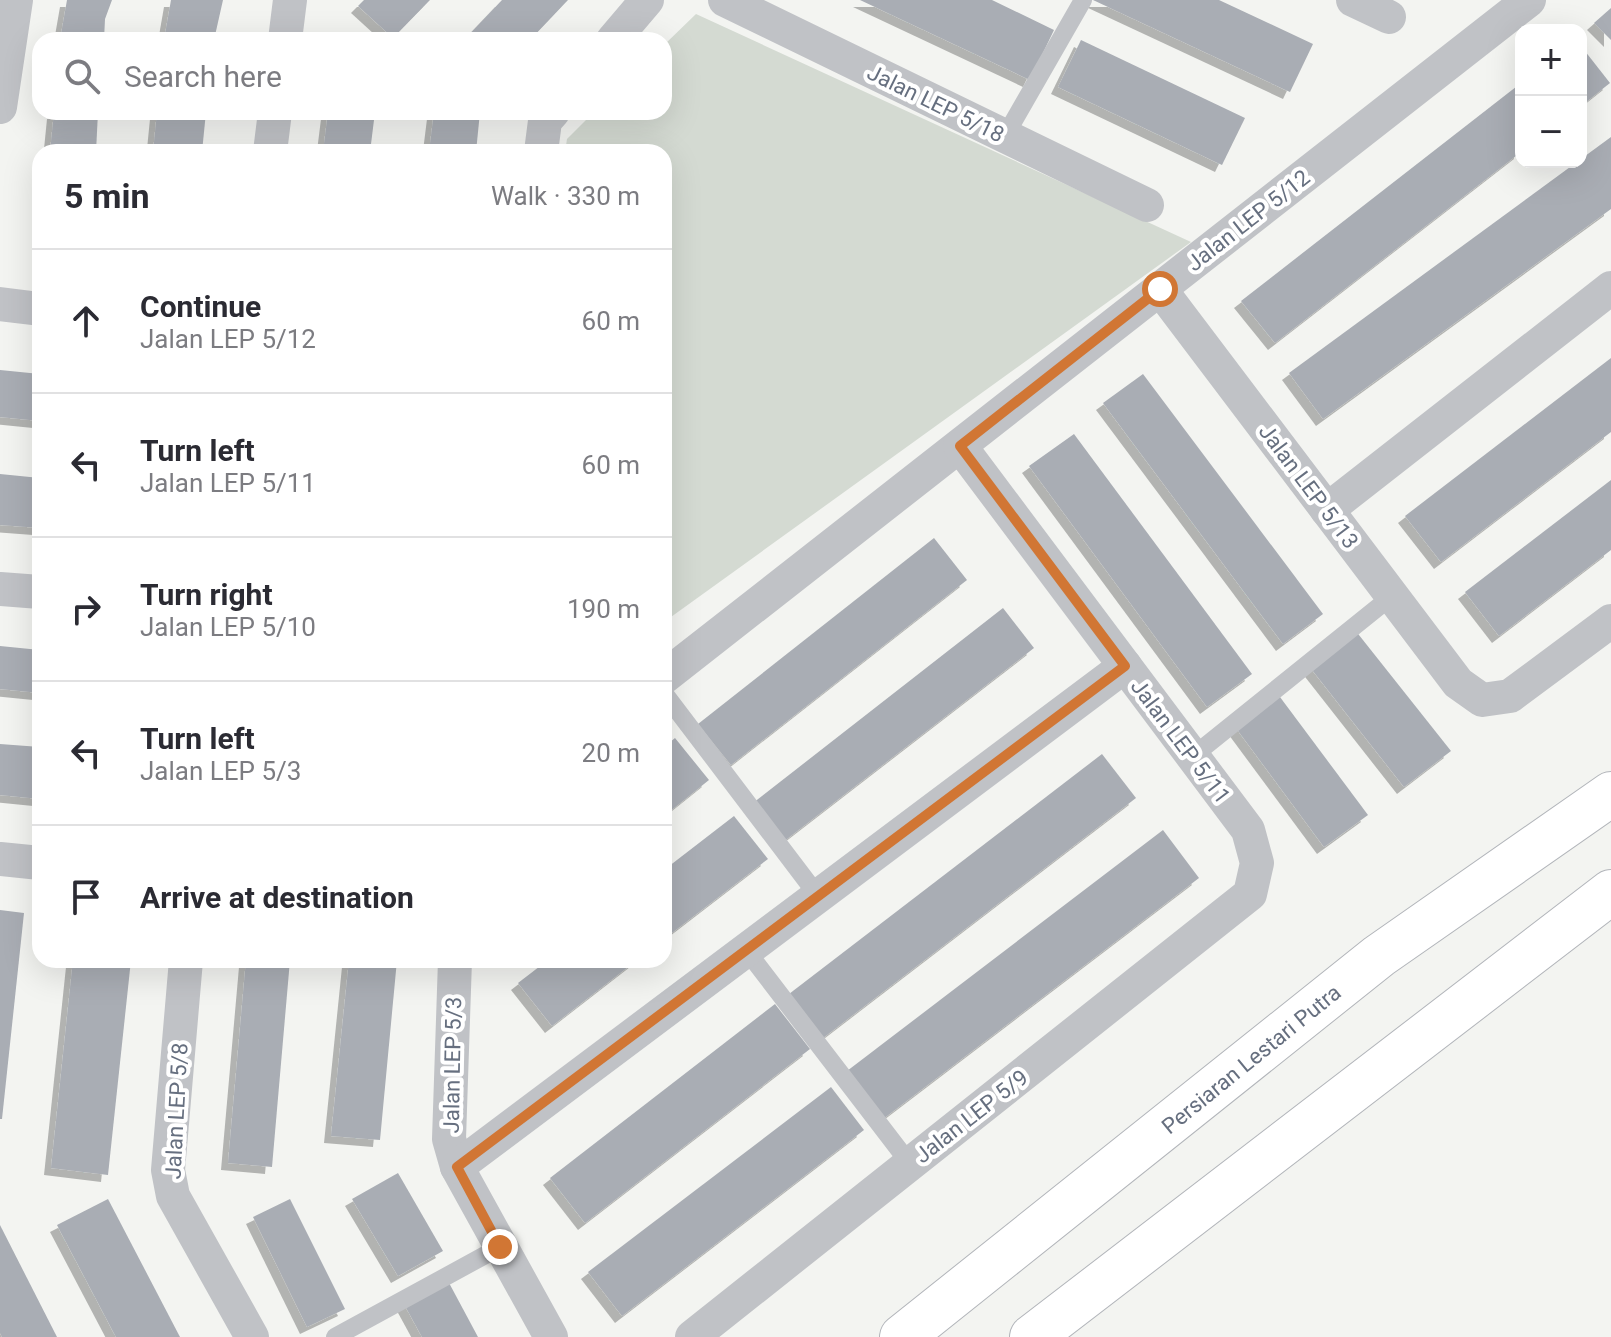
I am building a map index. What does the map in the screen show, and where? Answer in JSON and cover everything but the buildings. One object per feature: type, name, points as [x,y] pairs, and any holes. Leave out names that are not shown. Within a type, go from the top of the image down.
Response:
[{"type":"street","points":[[0,107],[16,0]]},
{"type":"street","points":[[286,32],[290,0]]},
{"type":"street","name":"Jalan LEP 5/18","points":[[725,0],[1147,205]]},
{"type":"street","points":[[1353,0],[1389,17]]},
{"type":"street","name":"Jalan LEP 5/12","points":[[672,671],[1529,0]]},
{"type":"street","points":[[619,32],[644,1]]},
{"type":"street","points":[[271,144],[274,120]]},
{"type":"street","points":[[542,144],[546,120]]},
{"type":"street","points":[[1327,510],[1611,288]]},
{"type":"street","name":"Jalan LEP 5/13","points":[[1160,289],[1458,683],[1482,700],[1510,696],[1611,621]]},
{"type":"street","points":[[0,304],[32,308]]},
{"type":"street","name":"Jalan LEP 5/11","points":[[960,446],[1248,830],[1257,863],[1250,894]]},
{"type":"street","points":[[0,589],[32,591]]},
{"type":"street","points":[[457,1167],[1125,666]]},
{"type":"street","name":"Persiaran Lestari Putra","points":[[902,1337],[1379,956],[1611,794]]},
{"type":"street","points":[[0,859],[32,862]]},
{"type":"street","points":[[1032,1337],[1611,892]]},
{"type":"street","name":"Jalan LEP 5/9","points":[[692,1337],[1250,894]]},
{"type":"street","name":"Jalan LEP 5/8","points":[[185,968],[168,1170],[170,1183],[173,1196],[252,1337]]},
{"type":"street","name":"Jalan LEP 5/3","points":[[455,968],[449,1139],[457,1167],[551,1337]]},
{"type":"lane","points":[[1005,136],[1083,0]]},
{"type":"lane","points":[[1193,756],[1392,596]]},
{"type":"lane","points":[[672,704],[818,896]]},
{"type":"lane","points":[[746,950],[910,1164]]},
{"type":"lane","points":[[335,1337],[500,1247]]},
{"type":"shaded area","points":[[696,14],[1191,242],[672,616],[672,144],[566,144],[567,139],[586,120],[672,120],[672,37]]},
{"type":"route","points":[[500,1247],[457,1167],[1125,666],[960,446],[1160,289]]}]
